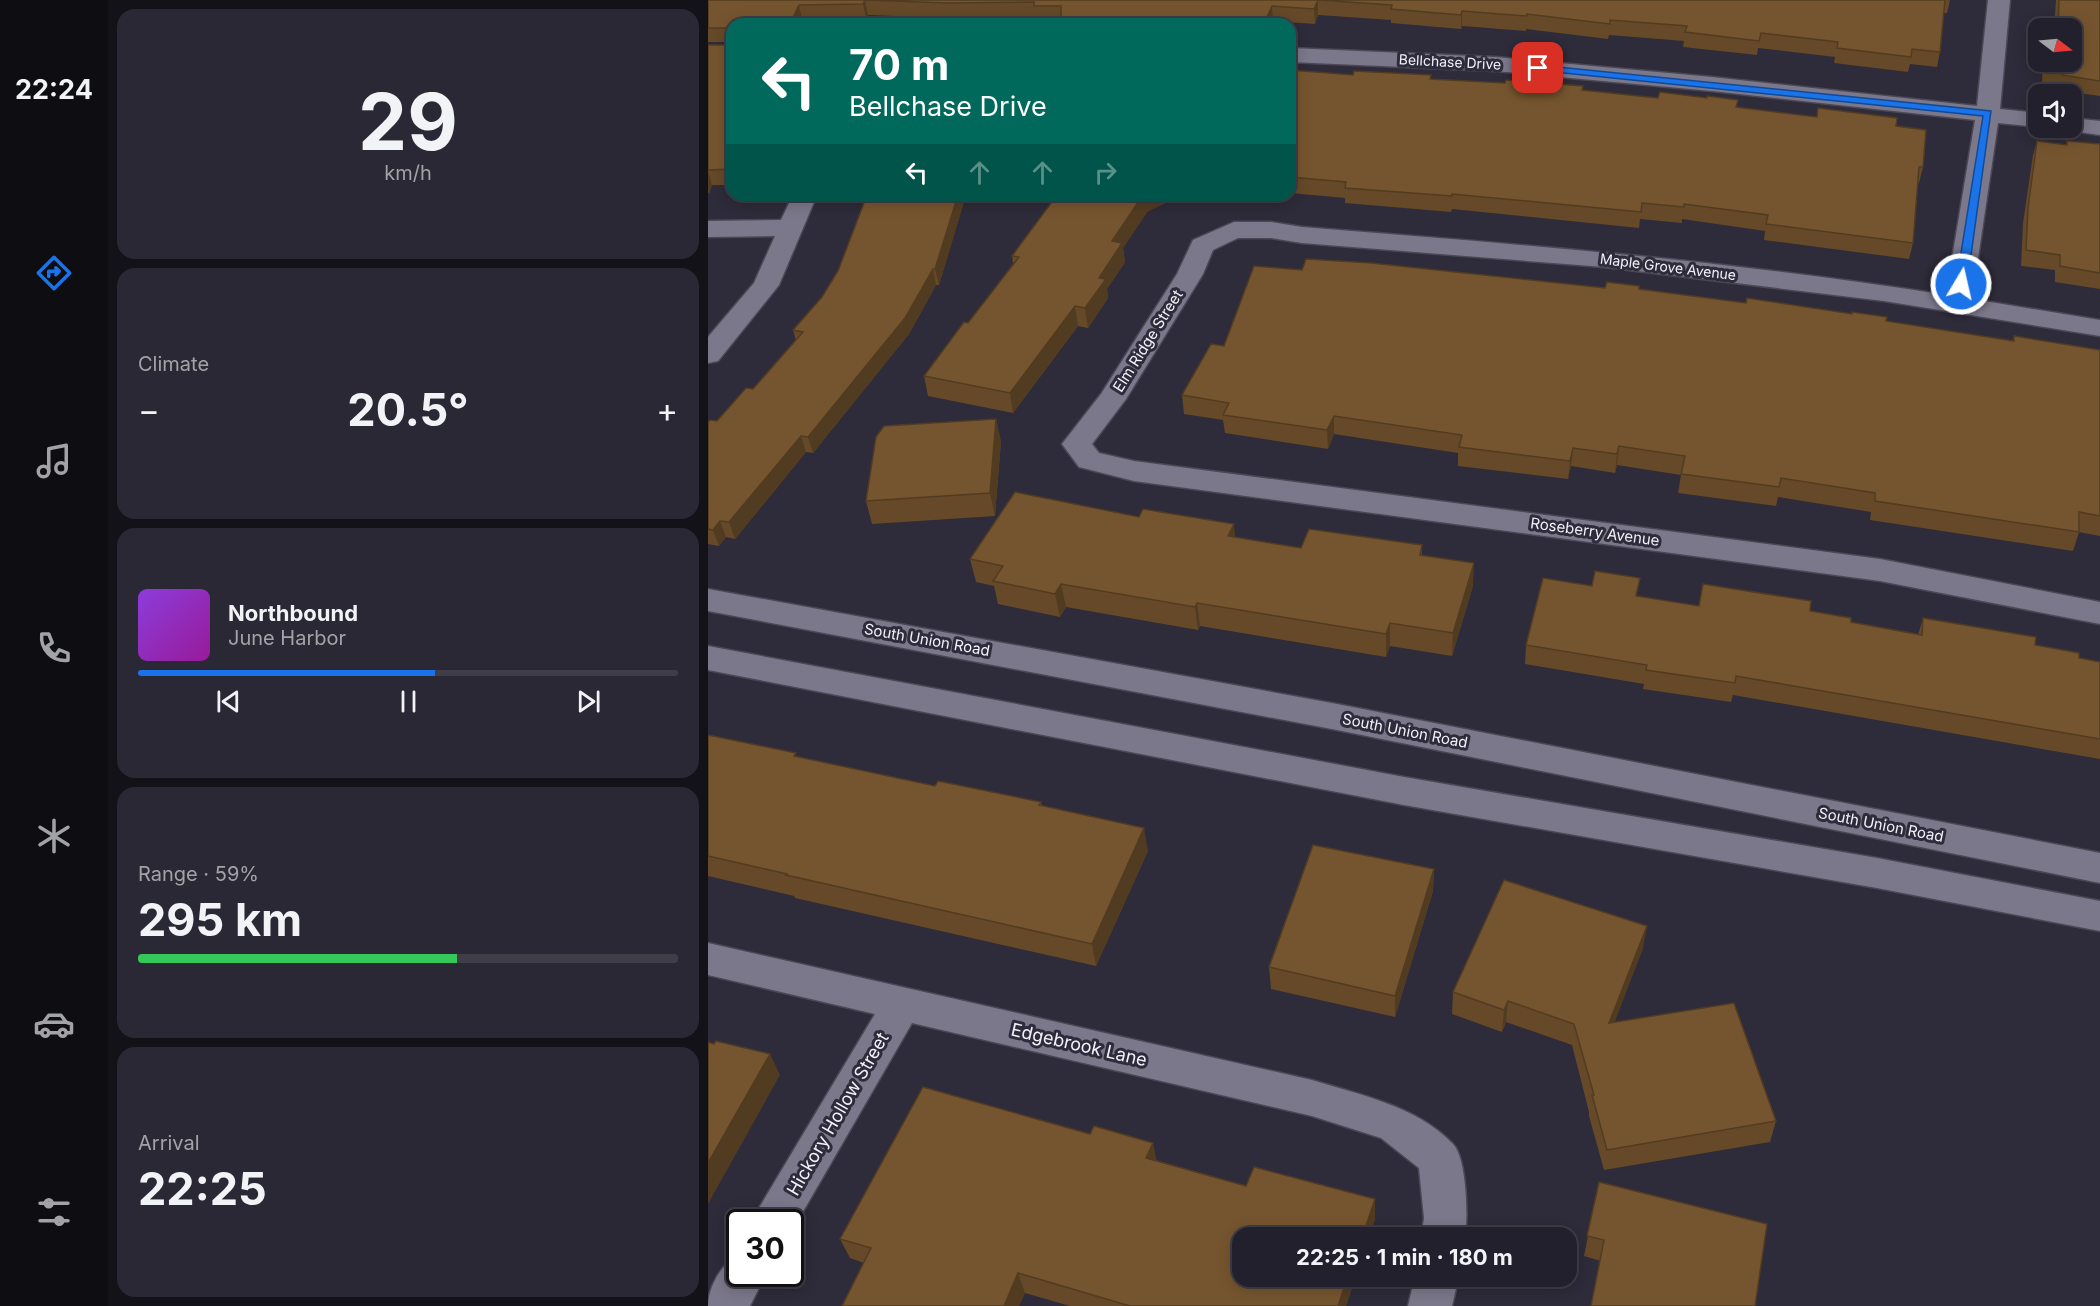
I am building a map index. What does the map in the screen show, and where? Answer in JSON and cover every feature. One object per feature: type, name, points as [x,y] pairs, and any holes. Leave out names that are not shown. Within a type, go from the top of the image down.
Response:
[{"type":"street","points":[[1958,305],[1988,113],[1999,0]]},
{"type":"street","name":"Bellchase Drive","points":[[1296,55],[1495,64],[2028,119]]},
{"type":"street","points":[[2082,126],[2100,128]]},
{"type":"street","points":[[708,355],[766,285],[803,201]]},
{"type":"street","points":[[708,229],[792,228]]},
{"type":"street","name":"Maple Grove Avenue","points":[[1234,230],[1272,230],[1302,235],[1604,259],[1884,293],[2100,328]]},
{"type":"street","name":"Elm Ridge Street","points":[[1089,460],[1077,444],[1112,399],[1190,274],[1202,245],[1234,230]]},
{"type":"street","name":"Roseberry Avenue","points":[[1089,460],[1134,471],[1880,570],[2100,613]]},
{"type":"street","name":"South Union Road","points":[[708,600],[1336,717],[2100,868]]},
{"type":"street","points":[[708,658],[1404,791],[1866,871],[2100,916]]},
{"type":"street","name":"Edgebrook Lane","points":[[708,959],[1312,1098],[1394,1124],[1439,1158],[1446,1218],[1445,1227]]},
{"type":"street","name":"Hickory Hollow Street","points":[[782,1209],[901,1005]]},
{"type":"street","points":[[726,1306],[737,1287]]},
{"type":"street","points":[[1430,1306],[1434,1287]]},
{"type":"building","points":[[708,0],[865,0],[863,4],[799,5],[793,18],[726,18],[726,28],[708,28]]},
{"type":"building","points":[[865,0],[1318,0],[1314,9],[1272,6],[1267,18],[1061,18],[1061,6],[1034,6],[1034,2],[947,3]]},
{"type":"building","points":[[1318,0],[1945,0],[1940,52],[1912,49],[1911,57],[1837,48],[1838,42],[1761,33],[1759,41],[1685,32],[1687,26],[1610,20],[1610,24],[1527,14],[1527,16],[1462,11],[1461,15],[1391,9],[1392,5]]},
{"type":"building","points":[[2059,0],[2100,0],[2100,81],[2062,75],[2063,72],[2082,72],[2082,18],[2058,18]]},
{"type":"building","points":[[708,45],[726,45],[726,169],[708,170]]},
{"type":"building","points":[[1296,70],[1353,75],[1354,71],[1431,75],[1430,79],[1505,83],[1506,80],[1583,86],[1582,90],[1658,98],[1660,92],[1707,98],[1707,96],[1738,100],[1736,107],[1817,117],[1818,108],[1897,118],[1896,126],[1926,130],[1923,167],[1919,167],[1913,243],[1766,224],[1768,215],[1684,204],[1684,207],[1642,203],[1641,212],[1452,194],[1452,196],[1345,188],[1346,182],[1296,178]]},
{"type":"building","points":[[2037,141],[2067,145],[2067,141],[2100,144],[2100,273],[2060,266],[2060,255],[2026,250],[2028,208]]},
{"type":"building","points":[[865,201],[956,201],[935,269],[905,318],[808,437],[801,436],[729,522],[720,521],[713,530],[708,529],[708,422],[717,421],[746,388],[753,389],[803,332],[793,330],[822,297],[838,271]]},
{"type":"building","points":[[1053,201],[1139,201],[1112,241],[1122,243],[1099,278],[1106,279],[1085,308],[1075,306],[1010,393],[924,376],[964,322],[968,323],[1019,257],[1012,256]]},
{"type":"building","points":[[1306,259],[1371,263],[1605,288],[1607,282],[1639,286],[1639,289],[1746,303],[1747,298],[1887,317],[1886,321],[2014,341],[2014,336],[2100,350],[2100,516],[2079,512],[2079,532],[1875,501],[1875,493],[1781,478],[1779,487],[1681,474],[1685,456],[1619,446],[1617,454],[1573,448],[1570,461],[1459,447],[1462,435],[1334,416],[1327,430],[1223,415],[1229,403],[1182,395],[1211,344],[1224,346],[1254,266],[1302,270]]},
{"type":"building","points":[[996,419],[990,493],[866,501],[876,437],[884,426]]},
{"type":"building","points":[[1015,492],[1139,517],[1143,509],[1234,524],[1228,536],[1301,548],[1309,529],[1422,545],[1420,555],[1474,563],[1453,633],[1390,623],[1386,634],[1197,603],[1195,607],[1061,584],[1055,594],[993,581],[1003,566],[970,559]]},
{"type":"building","points":[[1595,571],[1640,578],[1636,596],[1699,606],[1703,584],[1811,601],[1810,611],[1851,618],[1851,622],[1922,635],[1923,618],[2036,637],[2035,645],[2079,653],[2079,658],[2100,662],[2100,739],[1736,676],[1735,683],[1646,670],[1647,665],[1526,645],[1543,578],[1592,586]]},
{"type":"building","points":[[708,735],[935,786],[938,781],[1041,802],[1039,805],[1144,828],[1092,944],[708,856]]},
{"type":"building","points":[[1313,845],[1434,869],[1395,996],[1269,967]]},
{"type":"building","points":[[1504,880],[1647,926],[1609,1023],[1734,1003],[1776,1121],[1607,1150],[1574,1024],[1508,1001],[1504,1010],[1453,992]]},
{"type":"building","points":[[716,1041],[770,1054],[708,1163],[708,1042],[714,1044]]},
{"type":"building","points":[[923,1087],[1090,1134],[1094,1126],[1153,1143],[1146,1158],[1246,1186],[1254,1167],[1375,1199],[1366,1227],[1232,1227],[1232,1287],[1344,1287],[1338,1306],[1130,1306],[1018,1273],[1004,1306],[842,1306],[871,1248],[840,1239]]},
{"type":"building","points":[[1599,1182],[1767,1224],[1755,1306],[1591,1306],[1604,1240],[1587,1236]]},
{"type":"route","points":[[1538,68],[1988,113],[1961,284]]}]
